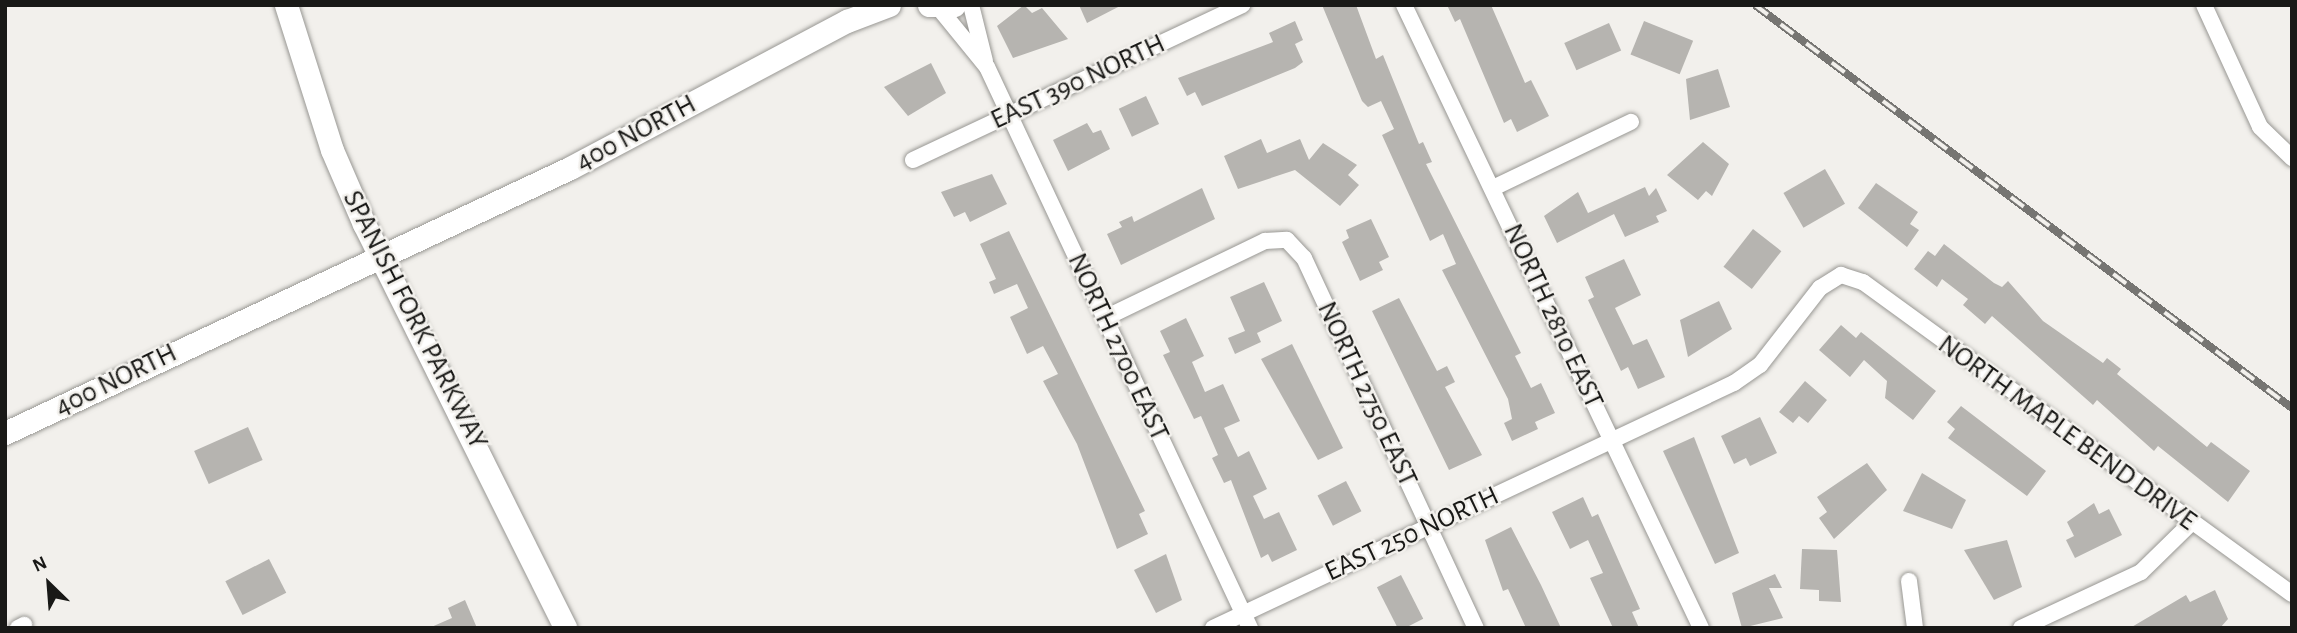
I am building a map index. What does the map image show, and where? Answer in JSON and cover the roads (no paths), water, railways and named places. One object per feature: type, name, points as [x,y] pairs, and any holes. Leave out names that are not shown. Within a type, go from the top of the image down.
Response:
[{"type":"main road","name":"SPANISH FORK PARKWAY","points":[[286,5],[332,150],[379,254],[565,628]]},
{"type":"main road","name":"400 NORTH","points":[[379,254],[412,227],[843,5]]},
{"type":"main road","name":"400 NORTH","points":[[5,433],[379,254],[570,168],[847,21],[889,5]]},
{"type":"street","name":"NORTH 2700 EAST","points":[[971,5],[987,67],[1247,621]]},
{"type":"street","name":"EAST 390 NORTH","points":[[913,160],[1242,5]]},
{"type":"street","name":"NORTH 2810 EAST","points":[[1404,5],[1701,628]]},
{"type":"street","points":[[2204,5],[2260,127],[2288,157]]},
{"type":"street","name":"NORTH 2700 EAST","points":[[936,6],[987,67]]},
{"type":"street","points":[[1493,188],[1631,122]]},
{"type":"street","name":"NORTH 2750 EAST","points":[[1105,318],[1265,241],[1287,240],[1304,258],[1476,628]]},
{"type":"street","name":"EAST 250 NORTH","points":[[1213,628],[1247,621],[1428,527],[1760,365],[1820,288],[1841,275]]},
{"type":"street","name":"NORTH MAPLE BEND DRIVE","points":[[1841,275],[1863,282],[2190,524],[2292,594]]},
{"type":"street","points":[[2021,628],[2141,572],[2190,524]]},
{"type":"street","points":[[1909,581],[1914,628]]},
{"type":"railway","points":[[1755,5],[2292,408]]}]
